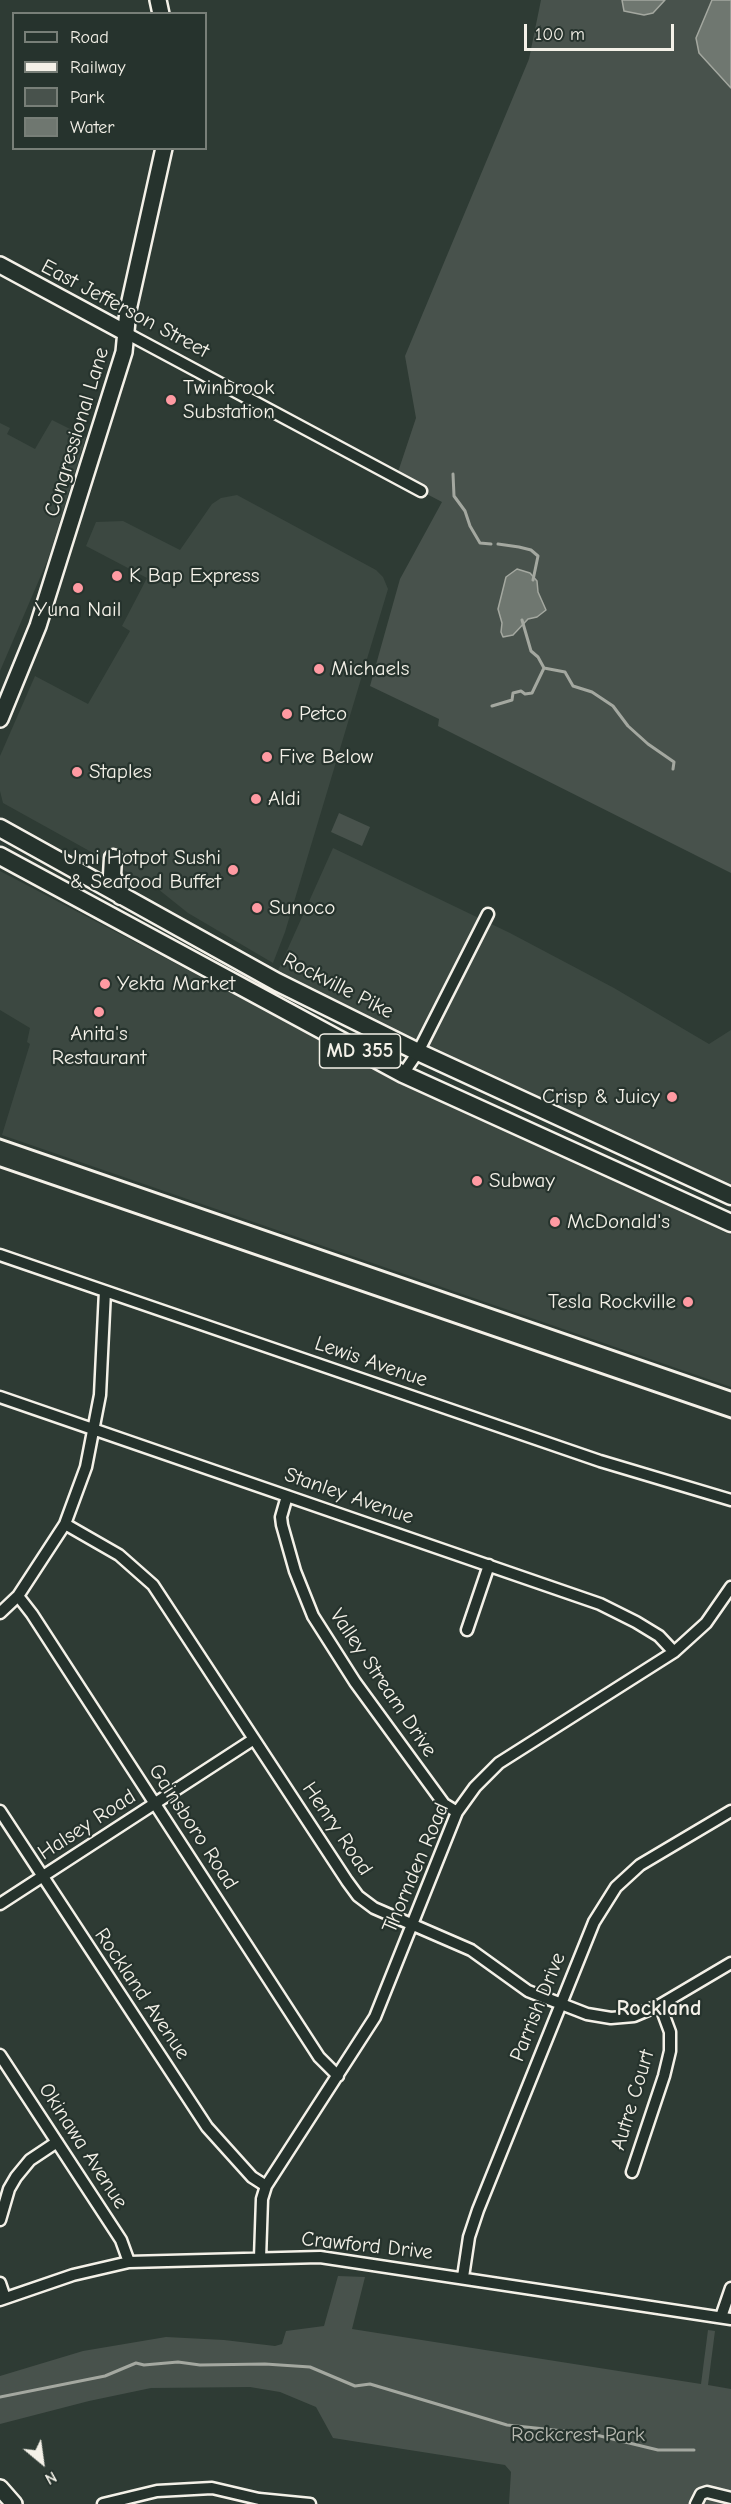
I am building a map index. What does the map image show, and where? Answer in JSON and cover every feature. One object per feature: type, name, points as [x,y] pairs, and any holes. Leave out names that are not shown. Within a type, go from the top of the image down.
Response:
[{"type":"main road","name":"Rockville Pike","points":[[4,828],[80,873],[278,982],[418,1052],[731,1196]]},
{"type":"main road","name":"MD 355","points":[[0,856],[403,1074],[731,1223]]},
{"type":"main road","points":[[80,873],[113,858],[112,875],[121,896]]},
{"type":"street","name":"Congressional Lane","points":[[0,719],[39,626],[120,363],[128,310],[164,150]]},
{"type":"street","name":"East Jefferson Street","points":[[0,265],[420,491]]},
{"type":"street","points":[[403,1074],[418,1052],[488,914]]},
{"type":"street","name":"Lewis Avenue","points":[[0,1255],[600,1461],[731,1500]]},
{"type":"street","points":[[0,1613],[18,1596],[65,1524],[86,1467],[100,1395],[105,1291]]},
{"type":"street","name":"Stanley Avenue","points":[[0,1397],[600,1604],[651,1631],[674,1652]]},
{"type":"street","name":"Valley Stream Drive","points":[[287,1496],[281,1517],[282,1525],[295,1571],[314,1616],[356,1682],[444,1804],[457,1812]]},
{"type":"street","name":"Henry Road","points":[[65,1524],[118,1555],[153,1585],[358,1896],[374,1908],[471,1950],[528,1991],[587,2014],[611,2018],[634,2016],[660,2005],[731,1963]]},
{"type":"street","points":[[467,1629],[489,1566]]},
{"type":"street","name":"Thornden Road","points":[[260,2258],[262,2199],[266,2186],[375,2017],[457,1812],[475,1787],[499,1763],[674,1652],[706,1623],[731,1587]]},
{"type":"street","name":"Gainsboro Road","points":[[18,1596],[33,1614],[319,2057],[338,2076]]},
{"type":"street","name":"Halsey Road","points":[[0,1904],[254,1738]]},
{"type":"street","name":"Rockland Avenue","points":[[0,1811],[41,1877],[207,2127],[252,2177],[266,2186]]},
{"type":"street","name":"Parrish Drive","points":[[463,2277],[469,2237],[478,2210],[594,1922],[616,1887],[640,1865],[731,1811]]},
{"type":"street","name":"Autre Court","points":[[632,2172],[670,2051],[670,2032],[660,2005]]},
{"type":"street","name":"Okinawa Avenue","points":[[0,2055],[121,2240],[129,2262]]},
{"type":"street","points":[[0,2220],[9,2189],[16,2177],[30,2160],[57,2142]]},
{"type":"street","name":"Crawford Drive","points":[[2,2299],[73,2275],[129,2262],[320,2257],[726,2318]]},
{"type":"street","points":[[0,2283],[2,2299]]},
{"type":"street","points":[[726,2318],[731,2288]]},
{"type":"street","points":[[0,2488],[14,2504]]},
{"type":"street","points":[[103,2504],[157,2491],[212,2488],[259,2502],[310,2504]]},
{"type":"street","points":[[696,2504],[704,2492],[713,2492],[731,2498]]},
{"type":"shaded area","points":[[52,420],[86,437],[48,559],[0,671],[0,423],[10,428],[7,434],[35,449]]},
{"type":"shaded area","points":[[237,495],[376,570],[383,577],[388,589],[285,932],[273,963],[188,913],[158,889],[3,803],[0,791],[0,756],[35,676],[88,704],[130,631],[122,626],[147,578],[86,546],[96,522],[123,521],[180,550],[212,504],[221,498]]},
{"type":"shaded area","points":[[333,848],[510,933],[614,988],[709,1044],[731,1030],[731,1193],[276,975]]},
{"type":"shaded area","points":[[0,871],[207,980],[513,1133],[731,1235],[731,1387],[2,1135],[30,1044],[27,1042],[30,1028],[0,1010]]},
{"type":"green space","points":[[541,0],[731,0],[731,873],[438,726],[439,719],[370,686],[400,579],[442,502],[396,478],[416,418],[405,356],[529,59]]},
{"type":"green space","points":[[339,813],[370,827],[362,846],[331,832]]},
{"type":"green space","name":"Rockcrest Park","points":[[338,2276],[365,2277],[352,2329],[701,2384],[708,2330],[715,2331],[708,2385],[731,2389],[731,2504],[509,2504],[511,2472],[505,2465],[333,2438],[316,2407],[280,2392],[250,2387],[151,2388],[0,2424],[0,2376],[83,2351],[166,2337],[275,2346],[282,2344],[286,2331],[324,2326]]},
{"type":"water","points":[[622,0],[665,0],[653,13],[644,15],[624,11]]},
{"type":"water","points":[[712,0],[731,0],[731,88],[699,53],[696,38]]},
{"type":"water","points":[[517,569],[530,573],[537,581],[538,592],[546,610],[537,617],[528,619],[513,635],[503,637],[498,609],[506,577]]},
{"type":"waterway","points":[[453,474],[454,496],[465,511],[470,526],[480,543],[491,544]]},
{"type":"waterway","points":[[498,544],[531,550],[538,556],[533,580]]},
{"type":"waterway","points":[[492,706],[512,700],[513,693],[521,691],[525,694],[532,693],[544,668],[538,657],[531,651],[522,620]]},
{"type":"waterway","points":[[544,668],[565,672],[573,686],[592,692],[613,706],[628,726],[648,744],[674,762],[673,769]]},
{"type":"waterway","points":[[0,2397],[105,2376],[136,2363],[144,2365],[178,2362],[200,2365],[265,2364],[310,2367],[355,2386],[370,2384],[507,2425],[592,2434],[658,2450],[694,2450]]},
{"type":"railway","points":[[0,1139],[731,1391]]},
{"type":"railway","points":[[0,1167],[731,1418]]},
{"type":"place","name":"Twinbrook Substation","points":[[171,400]]},
{"type":"place","name":"K Bap Express","points":[[117,576]]},
{"type":"place","name":"Yuna Nail","points":[[78,588]]},
{"type":"place","name":"Michaels","points":[[319,669]]},
{"type":"place","name":"Petco","points":[[287,714]]},
{"type":"place","name":"Five Below","points":[[267,757]]},
{"type":"place","name":"Staples","points":[[77,772]]},
{"type":"place","name":"Aldi","points":[[256,799]]},
{"type":"place","name":"Umi Hotpot Sushi & Seafood Buffet","points":[[233,870]]},
{"type":"place","name":"Sunoco","points":[[257,908]]},
{"type":"place","name":"Yekta Market","points":[[105,984]]},
{"type":"place","name":"Anita's Restaurant","points":[[99,1012]]},
{"type":"place","name":"Crisp & Juicy","points":[[672,1097]]},
{"type":"place","name":"Subway","points":[[477,1181]]},
{"type":"place","name":"McDonald's","points":[[555,1222]]},
{"type":"place","name":"Tesla Rockville","points":[[688,1302]]},
{"type":"district","name":"Rockland","points":[[659,2009]]}]
